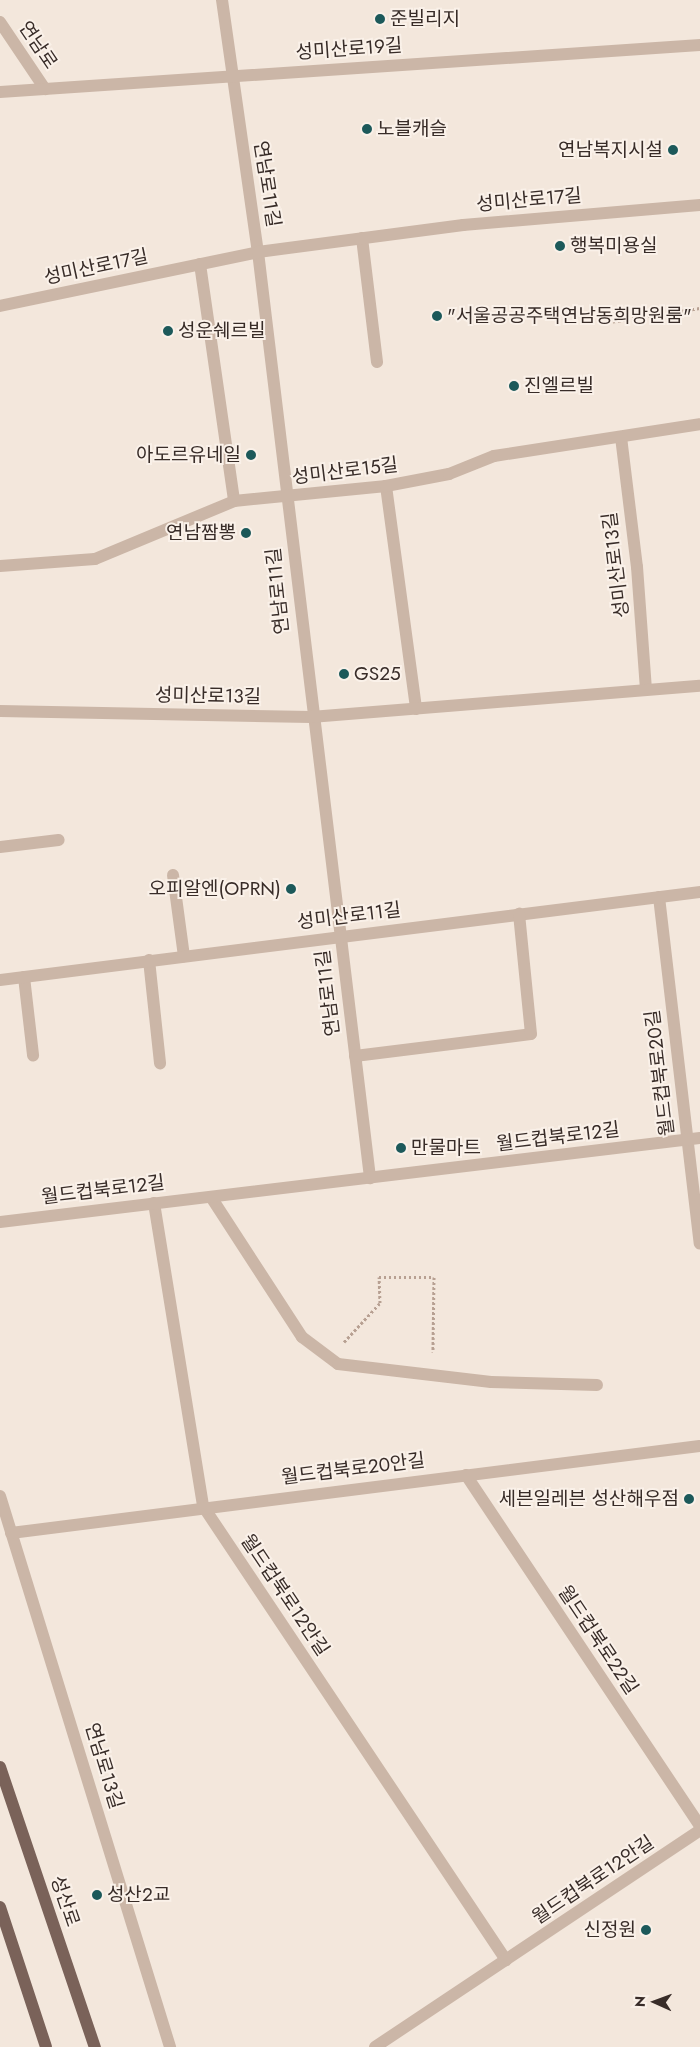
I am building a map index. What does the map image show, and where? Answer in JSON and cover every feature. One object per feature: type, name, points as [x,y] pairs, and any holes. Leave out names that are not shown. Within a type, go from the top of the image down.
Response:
[{"type":"main road","name":"성산로","points":[[0,1767],[94,2047]]},
{"type":"main road","points":[[0,1907],[46,2047]]},
{"type":"street","name":"연남로11길","points":[[222,0],[231,76],[258,252],[311,717],[370,1178]]},
{"type":"street","name":"연남로","points":[[0,22],[45,89]]},
{"type":"street","name":"성미산로19길","points":[[0,92],[700,45]]},
{"type":"street","name":"성미산로17길","points":[[0,306],[258,252],[362,238],[700,205]]},
{"type":"street","points":[[362,238],[377,362]]},
{"type":"street","points":[[200,264],[234,501]]},
{"type":"street","name":"성미산로15길","points":[[0,566],[95,559],[234,501],[386,486],[449,474],[494,456],[700,424]]},
{"type":"street","name":"성미산로13길","points":[[621,437],[638,567],[646,690]]},
{"type":"street","points":[[386,486],[416,708]]},
{"type":"street","name":"성미산로13길","points":[[0,711],[311,717],[700,686]]},
{"type":"street","points":[[0,847],[59,840]]},
{"type":"street","points":[[173,875],[184,956]]},
{"type":"street","name":"성미산로11길","points":[[0,980],[700,892]]},
{"type":"street","name":"월드컵북로20길","points":[[659,897],[694,1139],[700,1244]]},
{"type":"street","points":[[355,1056],[531,1034],[518,914]]},
{"type":"street","points":[[149,960],[160,1063]]},
{"type":"street","points":[[24,977],[33,1055]]},
{"type":"street","name":"월드컵북로12길","points":[[0,1222],[694,1139]]},
{"type":"street","points":[[211,1197],[302,1337],[329,1359],[431,1375],[597,1385]]},
{"type":"street","name":"월드컵북로12안길","points":[[154,1203],[203,1506],[506,1960]]},
{"type":"street","name":"월드컵북로20안길","points":[[11,1533],[203,1506],[700,1446]]},
{"type":"street","name":"월드컵북로22길","points":[[466,1475],[700,1826]]},
{"type":"street","name":"연남로13길","points":[[0,1496],[170,2047]]},
{"type":"street","name":"월드컵북로12안길","points":[[375,2047],[700,1830]]},
{"type":"path","points":[[603,323],[700,308]]},
{"type":"path","points":[[329,1359],[380,1303],[379,1277],[434,1277],[431,1375]]},
{"type":"place","name":"준빌리지","points":[[380,19]]},
{"type":"place","name":"노블캐슬","points":[[367,129]]},
{"type":"place","name":"연남복지시설","points":[[673,150]]},
{"type":"place","name":"행복미용실","points":[[560,246]]},
{"type":"place","name":"\"서울공공주택연남동희망원룸\"","points":[[437,316]]},
{"type":"place","name":"성운쉐르빌","points":[[168,331]]},
{"type":"place","name":"진엘르빌","points":[[514,386]]},
{"type":"place","name":"아도르유네일","points":[[251,455]]},
{"type":"place","name":"연남짬뽕","points":[[246,533]]},
{"type":"place","name":"GS25","points":[[344,674]]},
{"type":"place","name":"오피알엔(OPRN)","points":[[291,889]]},
{"type":"place","name":"만물마트","points":[[401,1148]]},
{"type":"place","name":"세븐일레븐 성산해우점","points":[[689,1499]]},
{"type":"place","name":"성산2교","points":[[97,1895]]},
{"type":"place","name":"신정원","points":[[646,1930]]}]
